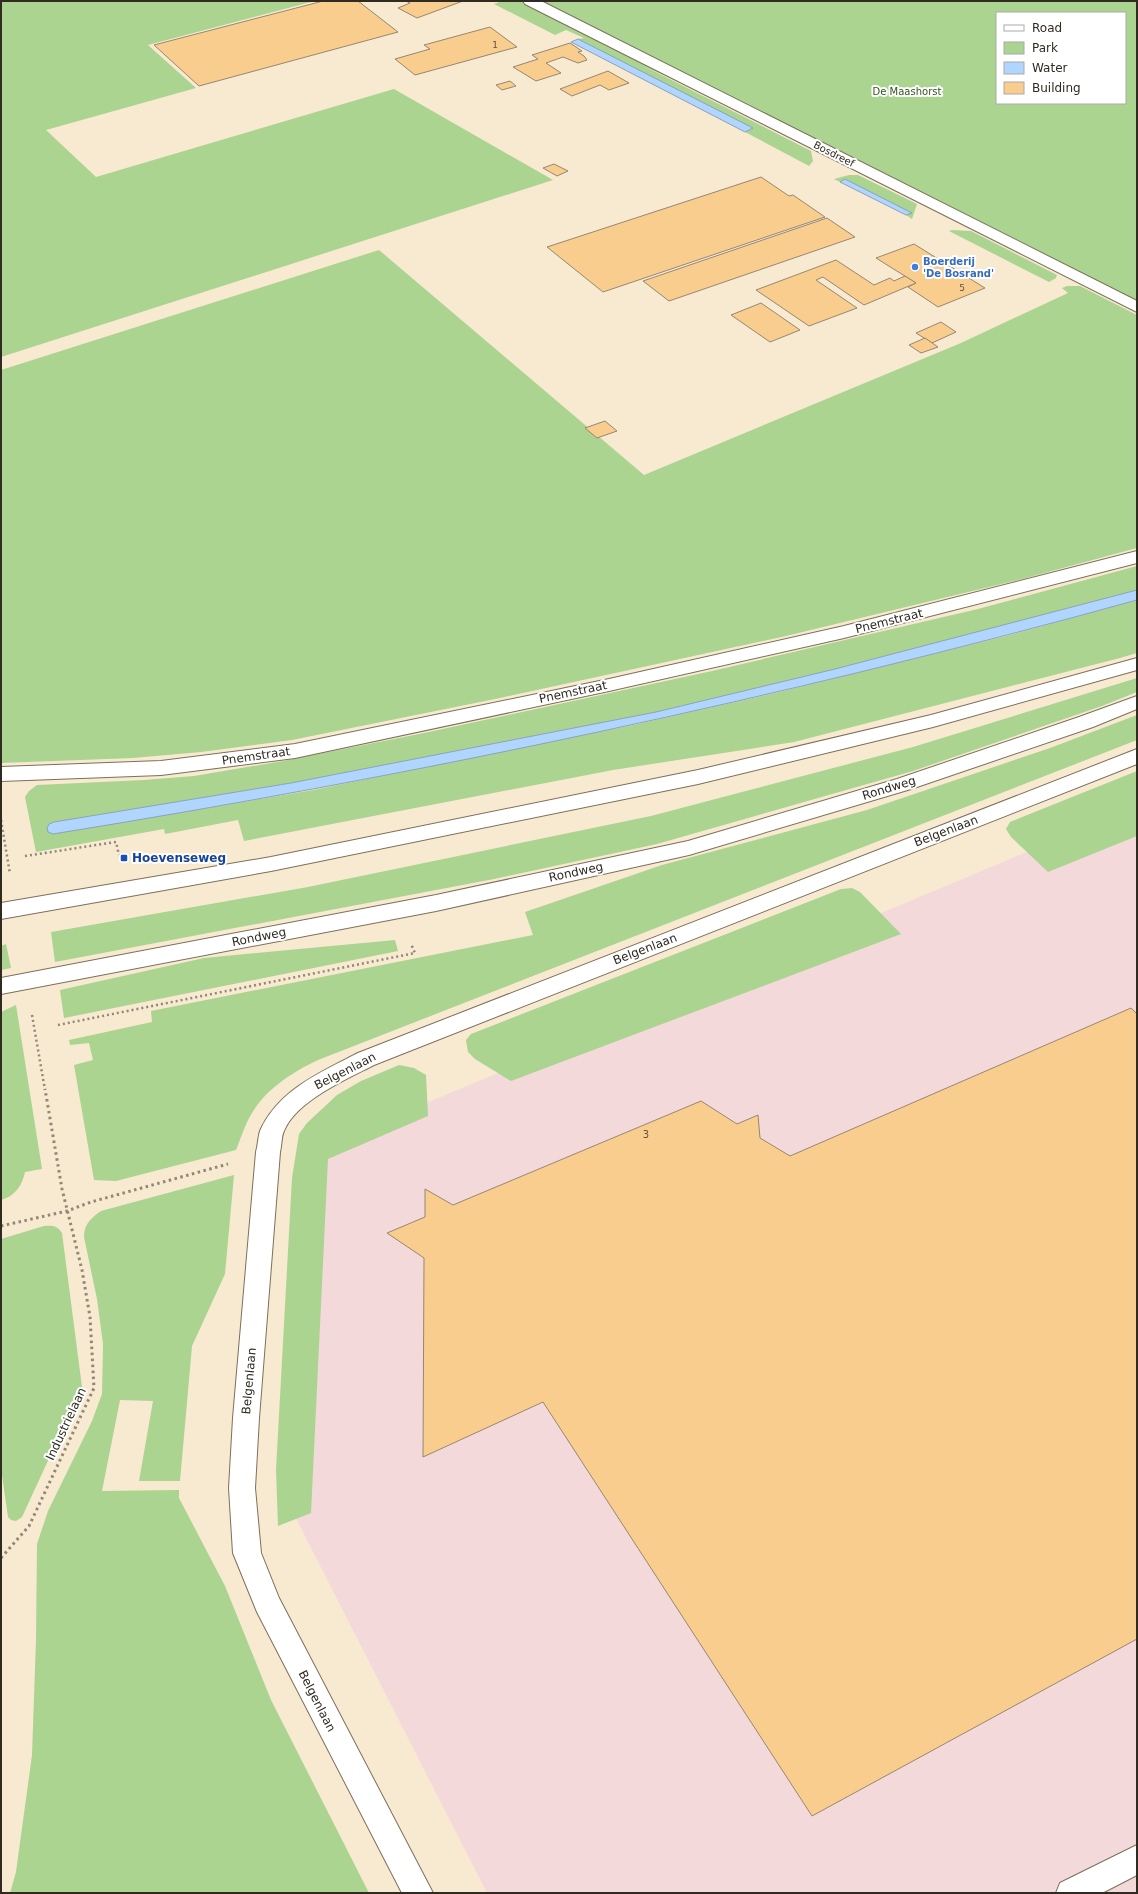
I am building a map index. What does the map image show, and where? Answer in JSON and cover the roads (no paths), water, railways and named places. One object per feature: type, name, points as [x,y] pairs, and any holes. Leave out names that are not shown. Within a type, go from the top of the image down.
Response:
[{"type":"street","name":"Bosdreef","points":[[530,1],[1137,308]]},
{"type":"street","name":"Pnemstraat","points":[[1,774],[161,768],[295,750],[609,685],[844,632],[1137,557]]},
{"type":"street","points":[[1,911],[270,864],[618,792],[698,777],[933,721],[1137,664]]},
{"type":"street","name":"Rondweg","points":[[1,986],[436,903],[689,848],[904,784],[1086,722],[1137,702]]},
{"type":"street","name":"Belgenlaan","points":[[418,1893],[267,1603],[247,1553],[243,1480],[246,1418],[268,1152],[272,1131],[283,1113],[314,1086],[366,1059],[1137,756]]},
{"type":"street","points":[[1071,1893],[1137,1859]]},
{"type":"water","points":[[578,39],[753,128],[745,132],[571,42]]},
{"type":"water","points":[[845,179],[912,213],[906,215],[840,182]]},
{"type":"water","points":[[1137,590],[1137,600],[1003,636],[733,702],[598,732],[462,760],[190,811],[53,834],[48,832],[47,828],[49,824],[54,822],[291,783],[656,712],[835,669]]},
{"type":"place","name":"Boerderij 'De Bosrand'","points":[[915,267]]},
{"type":"place","name":"Hoevenseweg","points":[[124,858]]},
{"type":"park label","name":"De Maashorst","points":[[907,91]]}]
